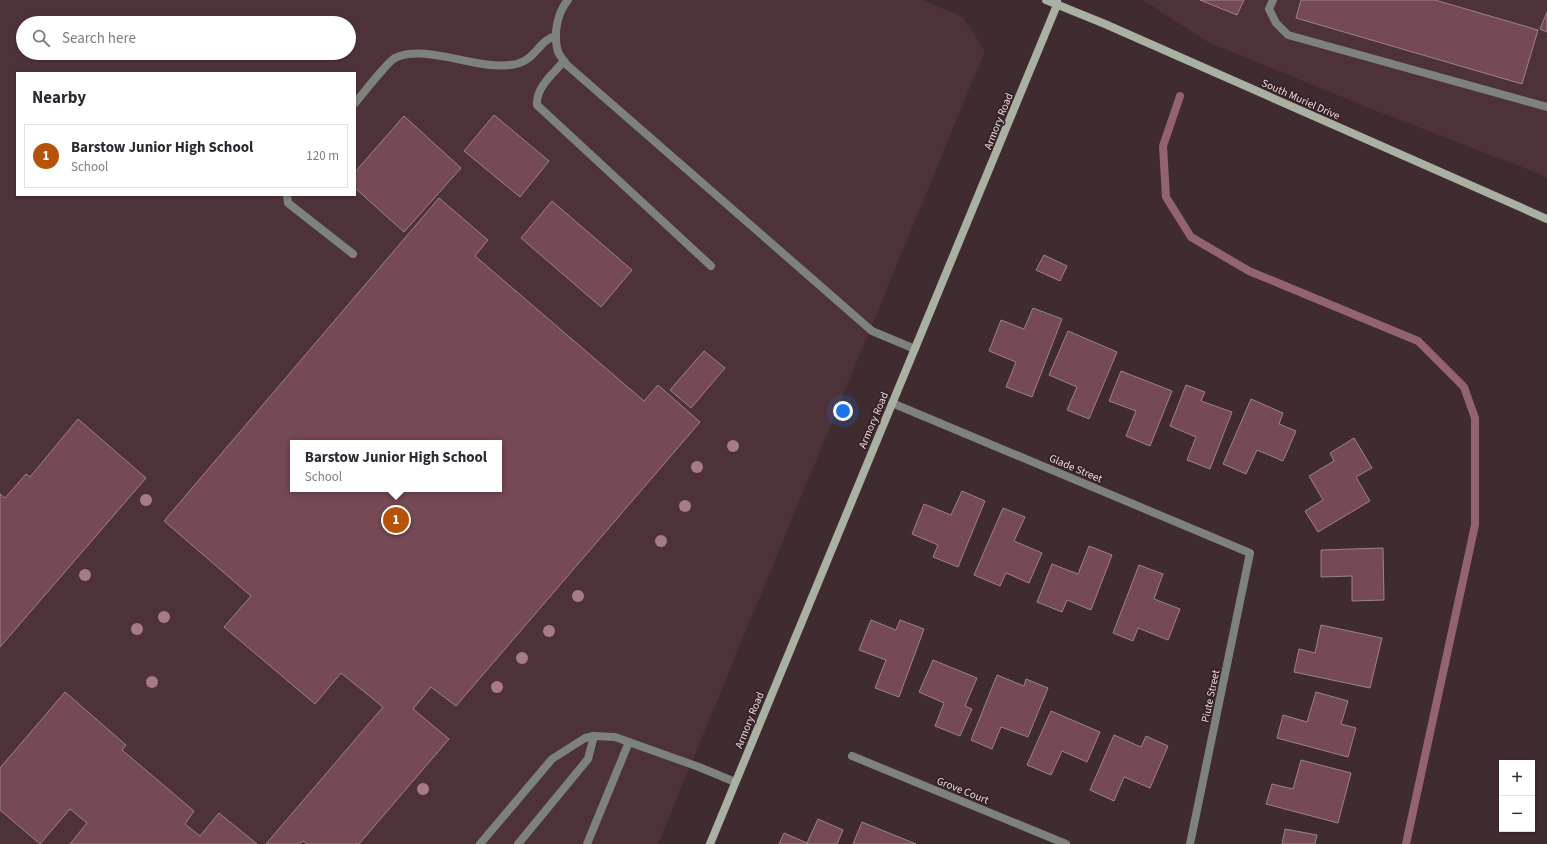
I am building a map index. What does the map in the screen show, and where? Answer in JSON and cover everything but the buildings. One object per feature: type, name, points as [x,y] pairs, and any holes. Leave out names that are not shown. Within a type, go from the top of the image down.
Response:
[{"type":"main road","name":"South Muriel Drive","points":[[1046,0],[1059,2],[1105,24],[1547,219]]},
{"type":"main road","name":"Armory Road","points":[[710,844],[1059,2]]},
{"type":"street","points":[[568,0],[558,19],[556,36],[558,52],[564,61],[579,76],[868,327],[887,338],[915,349]]},
{"type":"street","points":[[1273,0],[1269,9],[1276,23],[1288,35],[1547,106]]},
{"type":"street","points":[[356,102],[394,58],[407,54],[428,54],[509,66],[524,61],[549,37],[556,36]]},
{"type":"street","points":[[564,61],[541,88],[537,97],[537,105],[711,266]]},
{"type":"street","points":[[287,196],[288,203],[353,254]]},
{"type":"street","name":"Glade Street","points":[[892,403],[1250,553]]},
{"type":"street","name":"Piute Street","points":[[1190,844],[1250,553]]},
{"type":"street","points":[[480,844],[552,759],[585,738],[594,736],[615,737],[736,782]]},
{"type":"street","points":[[518,844],[588,759],[594,736]]},
{"type":"street","points":[[587,844],[629,742]]},
{"type":"street","name":"Grove Court","points":[[852,756],[1066,844]]},
{"type":"shaded area","points":[[0,0],[923,0],[963,17],[985,51],[658,844],[0,844]]},
{"type":"shaded area","points":[[1143,0],[1547,0],[1547,177],[1374,110],[1208,42]]},
{"type":"waterway","points":[[1180,96],[1163,146],[1166,197],[1191,237],[1249,271],[1418,341],[1464,387],[1475,418],[1475,525],[1406,844]]},
{"type":"place","name":"Barstow Junior High School","points":[[396,520]]}]
